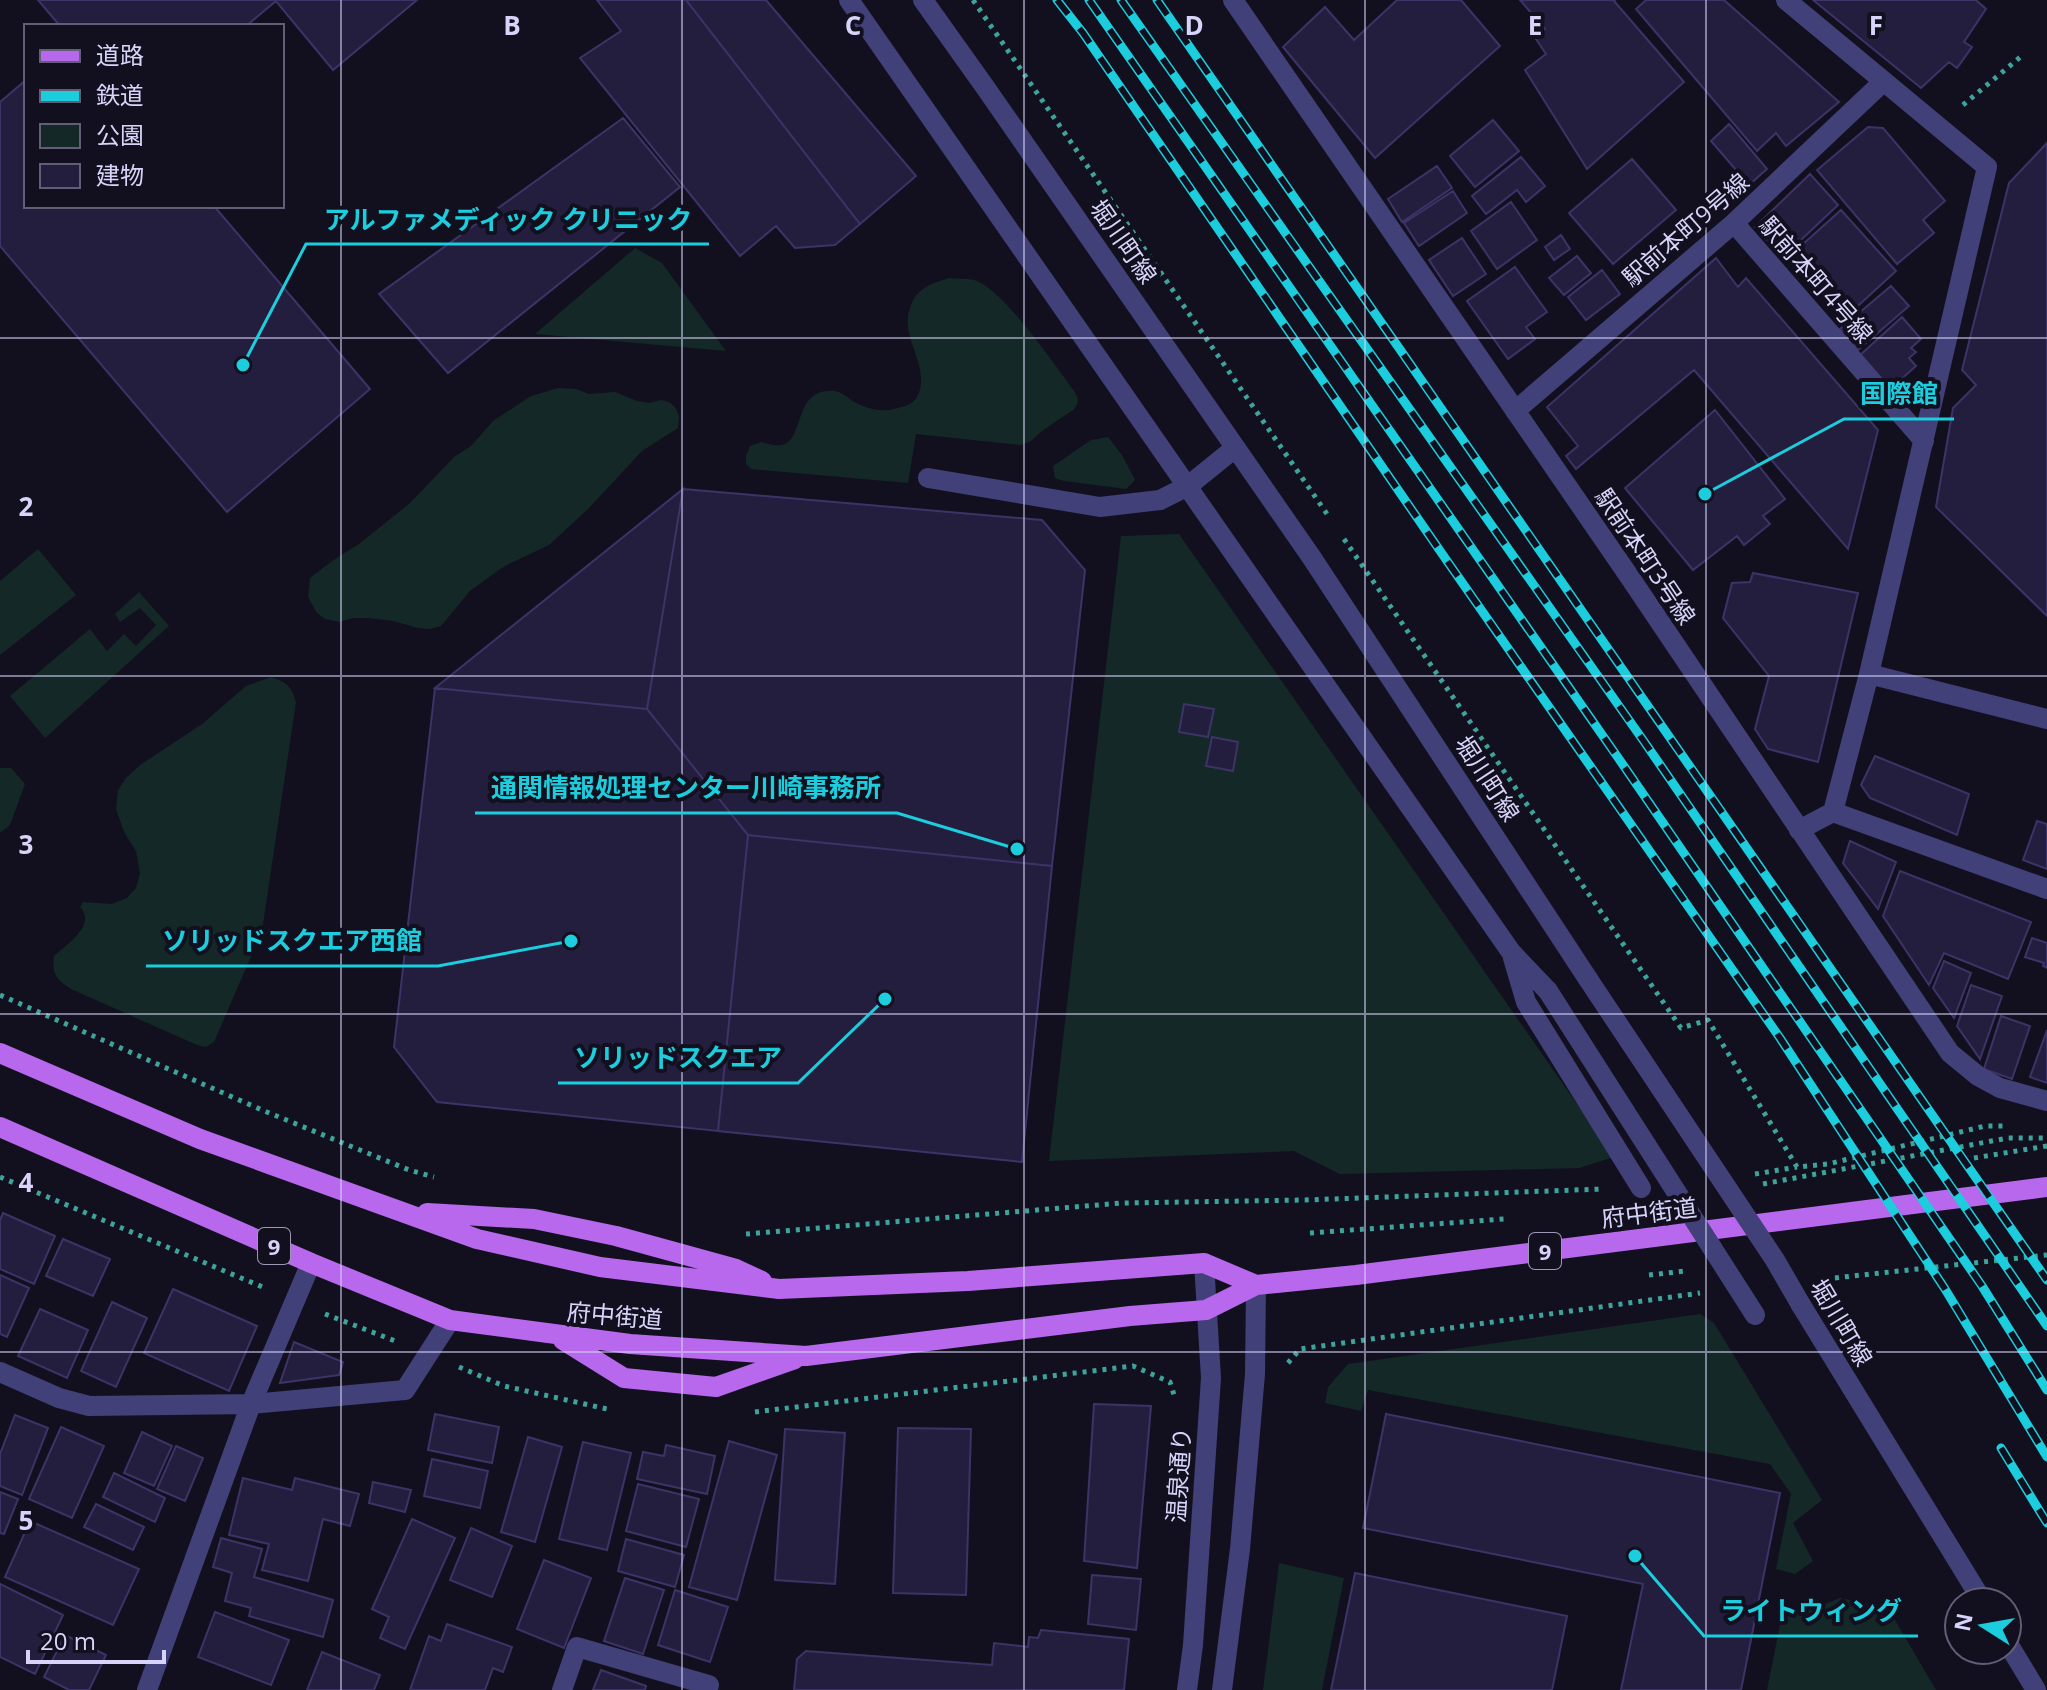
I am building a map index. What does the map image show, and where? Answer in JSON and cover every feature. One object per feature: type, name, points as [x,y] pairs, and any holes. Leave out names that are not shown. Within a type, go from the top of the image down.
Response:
[{"type":"main road","name":"府中街道","points":[[0,1053],[200,1139],[477,1239],[600,1267],[779,1289],[968,1281],[1204,1263],[1256,1285]]},
{"type":"main road","name":"府中街道","points":[[0,1127],[311,1263],[450,1320],[630,1344],[806,1356],[1130,1316],[1206,1310],[1256,1285],[2047,1187]]},
{"type":"main road","name":"9","points":[[403,1211],[534,1219],[616,1236],[736,1269],[779,1289]]},
{"type":"main road","name":"9","points":[[556,1335],[624,1378],[716,1387],[806,1356]]},
{"type":"street","points":[[849,0],[1511,952],[1548,991],[1755,1315]]},
{"type":"street","name":"堀川町線","points":[[923,0],[1312,558],[1775,1260],[1973,1586]]},
{"type":"street","name":"駅前本町3号線","points":[[1233,0],[1631,579],[1950,1053],[1978,1076],[2000,1088],[2047,1101]]},
{"type":"street","points":[[1786,0],[1987,167],[1869,674],[1833,812],[1799,830]]},
{"type":"street","name":"駅前本町9号線","points":[[1515,411],[1734,223],[1884,81]]},
{"type":"street","name":"駅前本町4号線","points":[[1734,223],[1924,441]]},
{"type":"street","points":[[928,478],[1100,507],[1160,500],[1188,486],[1235,448]]},
{"type":"street","points":[[1869,674],[2047,719]]},
{"type":"street","points":[[1833,812],[2047,889]]},
{"type":"street","points":[[1511,952],[1526,1002],[1641,1188]]},
{"type":"street","points":[[147,1690],[251,1404],[311,1263]]},
{"type":"street","name":"温泉通り","points":[[1187,1690],[1211,1378],[1204,1263]]},
{"type":"street","points":[[1222,1690],[1240,1549],[1255,1374],[1256,1285]]},
{"type":"street","points":[[0,1372],[59,1398],[89,1406],[251,1404],[405,1390],[450,1320]]},
{"type":"street","points":[[562,1690],[577,1647],[709,1685]]},
{"type":"street","points":[[2022,1666],[2036,1690]]},
{"type":"path","points":[[973,0],[1332,522]]},
{"type":"path","points":[[1938,126],[2024,54]]},
{"type":"path","points":[[1341,535],[1681,1028],[1708,1020],[1797,1167],[1828,1164],[1985,1126],[2007,1126]]},
{"type":"path","points":[[0,995],[262,1110],[409,1170],[436,1177]]},
{"type":"path","points":[[1755,1186],[2008,1138],[2047,1138]]},
{"type":"path","points":[[1974,1158],[2047,1146]]},
{"type":"path","points":[[745,1234],[1122,1203],[1641,1188]]},
{"type":"path","points":[[1310,1233],[1510,1218]]},
{"type":"path","points":[[1819,1280],[2047,1255]]},
{"type":"path","points":[[1280,1372],[1300,1349],[1712,1291]]},
{"type":"green space","points":[[635,248],[662,263],[726,351],[535,334]]},
{"type":"green space","points":[[949,278],[974,280],[1000,298],[1075,392],[1078,402],[1073,410],[1021,445],[916,434],[908,483],[751,469],[746,464],[750,446],[761,442],[782,445],[791,439],[805,406],[818,393],[836,391],[862,406],[880,410],[901,407],[914,401],[921,385],[921,375],[908,326],[909,312],[921,290]]},
{"type":"green space","points":[[558,388],[576,389],[589,394],[615,392],[649,403],[669,402],[679,416],[678,428],[642,451],[588,509],[549,545],[503,567],[470,591],[441,626],[418,628],[369,618],[339,622],[325,619],[317,613],[308,597],[310,578],[410,503],[493,421],[531,396]]},
{"type":"green space","points":[[1108,437],[1135,480],[1126,489],[1055,478],[1053,466],[1091,440]]},
{"type":"green space","points":[[1179,534],[1614,1157],[1579,1168],[1340,1174],[1294,1151],[1049,1161],[1121,536]]},
{"type":"green space","points":[[38,549],[76,595],[0,655],[0,581]]},
{"type":"green space","points":[[139,592],[169,626],[45,738],[10,696],[90,629],[107,651],[124,634],[136,646],[156,625],[140,608],[120,622],[115,614]]},
{"type":"green space","points":[[271,677],[288,686],[296,702],[262,931],[214,1042],[206,1047],[71,989],[56,976],[54,956],[83,927],[84,914],[80,907],[83,902],[112,904],[127,898],[136,888],[140,873],[136,851],[124,832],[116,809],[118,790],[126,778],[140,765],[202,724],[246,686]]},
{"type":"green space","points":[[0,768],[11,768],[25,784],[10,825],[0,833]]},
{"type":"green space","points":[[1700,1314],[1714,1323],[1822,1500],[1793,1523],[1813,1561],[1795,1574],[1776,1569],[1791,1494],[1770,1464],[1368,1390],[1361,1411],[1325,1403],[1328,1387],[1348,1364]]},
{"type":"green space","points":[[1279,1563],[1344,1578],[1322,1690],[1263,1690]]},
{"type":"green space","points":[[1840,1598],[1888,1608],[1936,1690],[1767,1690],[1783,1610],[1808,1611]]},
{"type":"building","points":[[38,0],[276,1],[248,24],[58,24]]},
{"type":"building","points":[[275,0],[417,0],[333,70]]},
{"type":"building","points":[[597,0],[686,0],[860,224],[835,245],[795,248],[776,226],[740,256],[580,58],[621,31]]},
{"type":"building","points":[[686,0],[766,0],[916,176],[860,224]]},
{"type":"building","points":[[1397,0],[1461,0],[1500,46],[1375,158],[1283,47],[1325,7],[1354,40]]},
{"type":"building","points":[[1520,0],[1615,0],[1684,82],[1587,169],[1525,70],[1546,54],[1536,39],[1545,29]]},
{"type":"building","points":[[1646,0],[1724,0],[1839,102],[1786,146],[1776,133],[1757,151],[1636,9]]},
{"type":"building","points":[[1813,0],[1976,0],[1986,9],[1964,42],[1972,47],[1957,68],[1949,62],[1921,88]]},
{"type":"building","points":[[24,82],[24,208],[216,208],[370,389],[227,512],[0,246],[0,102]]},
{"type":"building","points":[[623,118],[680,187],[448,373],[379,294]]},
{"type":"building","points":[[1493,120],[1519,151],[1475,187],[1450,156]]},
{"type":"building","points":[[1729,124],[1767,169],[1749,185],[1711,141]]},
{"type":"building","points":[[1868,127],[1883,128],[1945,201],[1923,220],[1934,233],[1897,264],[1817,170]]},
{"type":"building","points":[[2047,143],[2047,616],[1936,507],[1953,408],[1976,385],[1962,370],[2009,183]]},
{"type":"building","points":[[1521,157],[1545,186],[1526,202],[1517,190],[1486,214],[1472,196]]},
{"type":"building","points":[[1632,159],[1676,210],[1613,264],[1569,213]]},
{"type":"building","points":[[1437,166],[1452,188],[1402,222],[1388,199]]},
{"type":"building","points":[[1810,174],[1838,205],[1783,257],[1755,227]]},
{"type":"building","points":[[1453,191],[1467,213],[1419,246],[1404,223]]},
{"type":"building","points":[[1511,202],[1537,240],[1497,269],[1471,231]]},
{"type":"building","points":[[1841,210],[1896,271],[1848,315],[1793,253]]},
{"type":"building","points":[[1561,235],[1570,249],[1554,260],[1545,247]]},
{"type":"building","points":[[1462,238],[1486,274],[1453,296],[1429,260]]},
{"type":"building","points":[[1577,256],[1591,273],[1564,295],[1549,278]]},
{"type":"building","points":[[1716,258],[1738,287],[1746,278],[1878,430],[1848,549],[1694,370],[1576,469],[1566,456],[1578,446],[1547,407]]},
{"type":"building","points":[[1515,267],[1547,312],[1526,327],[1535,339],[1508,359],[1467,301]]},
{"type":"building","points":[[1602,270],[1620,294],[1586,320],[1568,297]]},
{"type":"building","points":[[1891,286],[1909,306],[1858,350],[1840,329]]},
{"type":"building","points":[[1902,317],[1921,339],[1911,348],[1916,352],[1909,358],[1916,366],[1889,390],[1859,356]]},
{"type":"building","points":[[1715,410],[1785,499],[1763,516],[1770,524],[1744,545],[1737,536],[1693,570],[1625,488]]},
{"type":"building","points":[[683,489],[1042,520],[1085,570],[1052,866],[748,835],[647,709]]},
{"type":"building","points":[[683,489],[647,709],[435,688]]},
{"type":"building","points":[[1753,573],[1858,593],[1818,762],[1768,749],[1755,729],[1769,676],[1723,618],[1732,583],[1750,582]]},
{"type":"building","points":[[435,688],[647,709],[748,835],[718,1131],[437,1102],[394,1047]]},
{"type":"building","points":[[1184,704],[1214,709],[1208,737],[1179,732]]},
{"type":"building","points":[[1212,737],[1238,742],[1233,771],[1206,766]]},
{"type":"building","points":[[1875,756],[1969,794],[1957,835],[1870,798],[1861,785]]},
{"type":"building","points":[[2037,821],[2047,824],[2047,869],[2023,860]]},
{"type":"building","points":[[748,835],[1052,866],[1022,1162],[718,1131]]},
{"type":"building","points":[[1850,841],[1896,862],[1878,909],[1843,863]]},
{"type":"building","points":[[1900,871],[2031,922],[2008,979],[1944,953],[1929,985],[1883,916]]},
{"type":"building","points":[[2032,938],[2047,943],[2047,968],[2043,966],[2044,963],[2025,957]]},
{"type":"building","points":[[1944,961],[1971,973],[1954,1018],[1933,988]]},
{"type":"building","points":[[1971,985],[2002,996],[1980,1059],[1957,1026]]},
{"type":"building","points":[[2001,1016],[2030,1026],[2012,1079],[1984,1069]]},
{"type":"building","points":[[2047,1030],[2047,1083],[2030,1077]]},
{"type":"building","points":[[3,1213],[55,1236],[34,1284],[0,1269],[0,1220]]},
{"type":"building","points":[[63,1239],[110,1259],[93,1296],[46,1276]]},
{"type":"building","points":[[0,1275],[29,1288],[7,1337],[0,1334]]},
{"type":"building","points":[[173,1289],[257,1326],[229,1391],[144,1353]]},
{"type":"building","points":[[112,1302],[147,1318],[116,1387],[81,1371]]},
{"type":"building","points":[[40,1309],[88,1330],[67,1378],[18,1356]]},
{"type":"building","points":[[294,1342],[343,1362],[339,1375],[280,1383]]},
{"type":"building","points":[[1094,1404],[1151,1406],[1137,1568],[1084,1561]]},
{"type":"building","points":[[435,1414],[499,1427],[492,1463],[428,1450]]},
{"type":"building","points":[[1386,1414],[1780,1493],[1741,1690],[1621,1690],[1643,1584],[1363,1528]]},
{"type":"building","points":[[15,1415],[48,1428],[22,1495],[0,1486],[0,1454]]},
{"type":"building","points":[[61,1427],[104,1446],[72,1518],[29,1499]]},
{"type":"building","points":[[898,1428],[971,1429],[966,1595],[893,1593]]},
{"type":"building","points":[[785,1429],[845,1433],[835,1584],[775,1580]]},
{"type":"building","points":[[142,1432],[172,1446],[154,1486],[124,1473]]},
{"type":"building","points":[[528,1437],[562,1447],[535,1542],[501,1532]]},
{"type":"building","points":[[729,1441],[777,1455],[737,1600],[689,1587]]},
{"type":"building","points":[[583,1442],[631,1453],[607,1550],[559,1539]]},
{"type":"building","points":[[666,1445],[715,1456],[707,1494],[637,1479],[643,1452],[664,1456]]},
{"type":"building","points":[[176,1446],[203,1458],[185,1501],[157,1489]]},
{"type":"building","points":[[432,1459],[488,1471],[480,1508],[424,1496]]},
{"type":"building","points":[[114,1473],[165,1498],[155,1522],[103,1497]]},
{"type":"building","points":[[243,1478],[292,1490],[295,1478],[359,1494],[350,1526],[323,1519],[308,1581],[262,1570],[269,1544],[229,1535]]},
{"type":"building","points":[[373,1482],[411,1490],[405,1512],[369,1503]]},
{"type":"building","points":[[638,1484],[699,1499],[686,1547],[626,1531]]},
{"type":"building","points":[[0,1492],[18,1499],[4,1534],[0,1533]]},
{"type":"building","points":[[96,1504],[144,1527],[133,1550],[84,1527]]},
{"type":"building","points":[[412,1519],[455,1538],[405,1649],[380,1638],[389,1617],[372,1609]]},
{"type":"building","points":[[30,1521],[139,1569],[113,1625],[5,1577]]},
{"type":"building","points":[[471,1528],[512,1546],[492,1597],[450,1580]]},
{"type":"building","points":[[221,1538],[262,1549],[254,1577],[333,1600],[323,1637],[249,1616],[251,1608],[225,1601],[232,1573],[213,1567]]},
{"type":"building","points":[[626,1539],[684,1555],[675,1587],[618,1571]]},
{"type":"building","points":[[544,1560],[591,1578],[564,1648],[517,1629]]},
{"type":"building","points":[[1355,1573],[1567,1616],[1552,1690],[1331,1690]]},
{"type":"building","points":[[1092,1575],[1141,1579],[1136,1630],[1088,1624]]},
{"type":"building","points":[[625,1578],[664,1590],[643,1654],[604,1641]]},
{"type":"building","points":[[0,1584],[63,1615],[35,1674],[0,1657]]},
{"type":"building","points":[[675,1590],[728,1607],[710,1662],[658,1645]]},
{"type":"building","points":[[215,1612],[289,1640],[271,1685],[198,1657]]},
{"type":"building","points":[[447,1624],[512,1647],[503,1672],[493,1668],[485,1690],[410,1690],[429,1636],[441,1641]]},
{"type":"building","points":[[1041,1630],[1129,1639],[1124,1690],[794,1690],[797,1659],[806,1651],[992,1665],[994,1643],[1028,1647],[1029,1637],[1038,1638]]},
{"type":"building","points":[[65,1635],[106,1655],[89,1690],[69,1690],[44,1677]]},
{"type":"building","points":[[322,1652],[380,1675],[374,1690],[307,1690]]},
{"type":"building","points":[[601,1670],[646,1686],[645,1690],[593,1690]]},
{"type":"railway","points":[[1057,0],[1083,33],[1780,1038],[1945,1289],[2047,1457]]},
{"type":"railway","points":[[1089,0],[1619,759],[1982,1286],[2047,1390]]},
{"type":"railway","points":[[1121,0],[1643,740],[2047,1326]]},
{"type":"railway","points":[[1157,0],[2047,1280]]},
{"type":"railway","points":[[2001,1448],[2047,1523]]},
{"type":"place","name":"アルファメディック クリニック","points":[[243,365]]},
{"type":"place","name":"国際館","points":[[1705,494]]},
{"type":"place","name":"通関情報処理センター川崎事務所","points":[[1017,849]]},
{"type":"place","name":"ソリッドスクエア西館","points":[[571,941]]},
{"type":"place","name":"ソリッドスクエア","points":[[885,999]]},
{"type":"place","name":"ライトウィング","points":[[1635,1556]]}]
